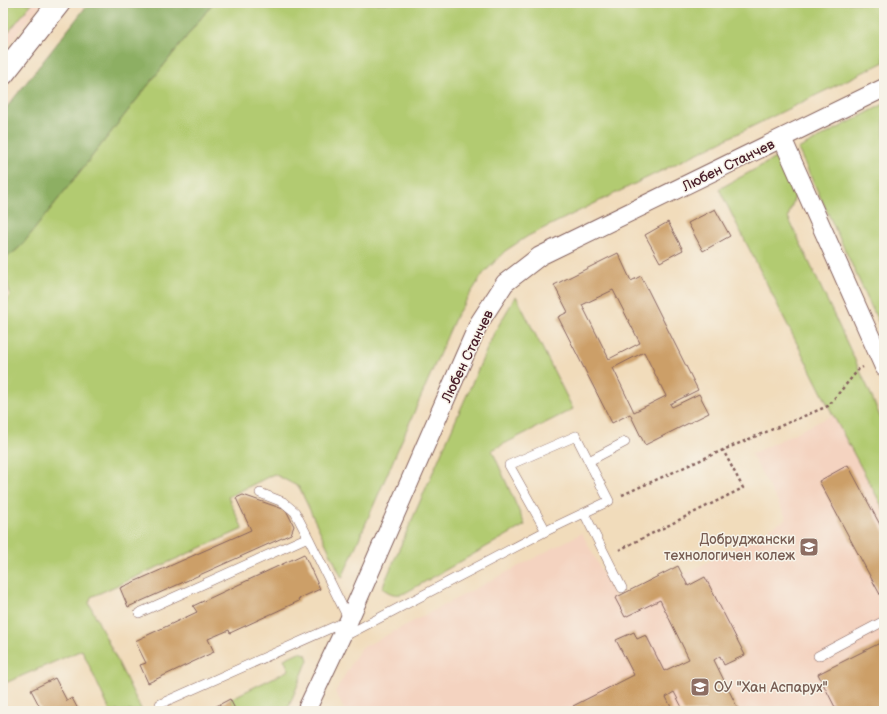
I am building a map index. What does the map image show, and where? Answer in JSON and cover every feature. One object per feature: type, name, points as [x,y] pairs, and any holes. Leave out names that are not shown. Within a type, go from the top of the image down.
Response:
[{"type":"main road","points":[[3,74],[59,3]]},
{"type":"street","name":"Любен Станчев","points":[[306,711],[349,620],[479,323],[505,283],[540,256],[884,88]]},
{"type":"street","points":[[782,138],[882,362]]},
{"type":"lane","points":[[340,638],[546,531],[609,501],[576,436],[509,465],[546,531]]},
{"type":"lane","points":[[589,461],[625,442]]},
{"type":"lane","points":[[160,704],[349,620],[295,512],[283,502],[260,493]]},
{"type":"lane","points":[[584,513],[622,588]]},
{"type":"lane","points":[[139,613],[308,537]]},
{"type":"lane","points":[[818,656],[884,621]]},
{"type":"path","points":[[609,501],[828,406],[859,369],[882,362]]},
{"type":"path","points":[[606,556],[743,488],[724,450]]},
{"type":"shaded area","points":[[3,3],[42,3],[3,52]]},
{"type":"shaded area","points":[[833,415],[884,510],[884,711],[345,711],[335,692],[360,649],[582,533],[625,617],[688,586],[683,575],[787,519],[751,454]]},
{"type":"green space","points":[[3,3],[32,3],[3,39]]},
{"type":"green space","points":[[89,3],[213,3],[22,245],[13,253],[3,258],[3,112]]},
{"type":"green space","points":[[213,3],[884,3],[884,62],[528,236],[505,251],[483,274],[456,316],[342,578],[299,487],[274,474],[228,497],[243,529],[91,597],[89,603],[142,711],[110,711],[82,650],[3,684],[3,313],[10,294],[3,265],[3,258],[13,253],[22,245]]},
{"type":"green space","points":[[884,104],[884,334],[798,149]]},
{"type":"green space","points":[[779,156],[796,193],[788,217],[869,390],[884,426],[884,510],[833,415],[719,189]]},
{"type":"green space","points":[[516,296],[573,409],[492,450],[525,525],[405,593],[390,593],[382,588],[494,333]]},
{"type":"green space","points":[[299,652],[306,654],[308,660],[287,711],[236,711],[230,699],[289,670],[284,659]]},
{"type":"building","points":[[715,209],[730,236],[703,251],[688,223]]},
{"type":"building","points":[[668,222],[683,250],[660,262],[645,235]]},
{"type":"building","points":[[618,253],[631,281],[641,276],[698,390],[670,404],[672,407],[699,394],[709,413],[645,445],[630,414],[612,423],[558,317],[568,312],[554,285]],"holes":[[[613,290],[640,343],[609,359],[582,305]],[[644,352],[666,396],[634,412],[613,368]]]},
{"type":"building","points":[[848,465],[884,532],[884,602],[819,481]]},
{"type":"building","points":[[243,495],[286,510],[294,526],[291,534],[128,607],[120,588],[251,530],[236,498]]},
{"type":"building","points":[[304,554],[320,589],[298,599],[299,601],[230,633],[229,630],[208,639],[214,652],[148,683],[140,665],[146,663],[135,641],[197,612],[193,606]]},
{"type":"building","points":[[678,566],[688,586],[705,577],[745,655],[724,665],[720,656],[714,660],[739,711],[684,711],[674,692],[666,697],[673,711],[576,711],[573,706],[634,675],[616,640],[634,632],[637,639],[646,635],[664,671],[689,659],[660,600],[625,617],[615,598]]},
{"type":"building","points":[[884,641],[884,711],[837,711],[818,674]]},
{"type":"building","points":[[55,678],[67,701],[72,698],[79,711],[42,711],[31,690]]},
{"type":"building","points":[[230,699],[236,711],[207,711]]},
{"type":"place","name":"Добруджански технологичен колеж","points":[[809,547]]},
{"type":"place","name":"ОУ \"Хан Аспарух\"","points":[[700,687]]}]
